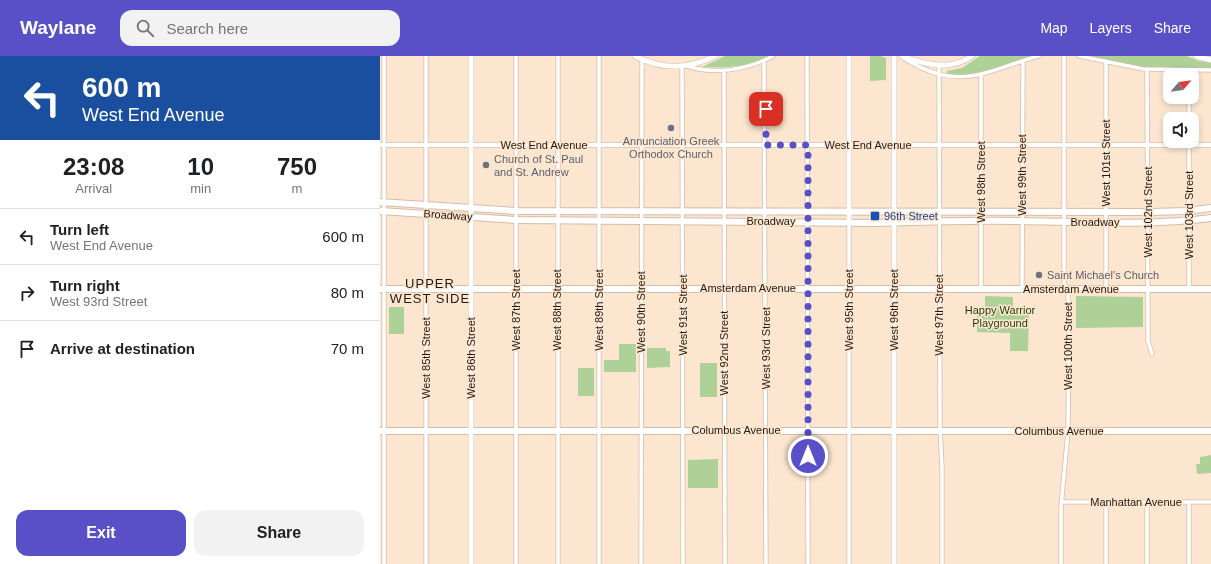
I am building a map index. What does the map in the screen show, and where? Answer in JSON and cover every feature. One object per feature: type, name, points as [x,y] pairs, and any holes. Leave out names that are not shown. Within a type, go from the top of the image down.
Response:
[{"type":"main road","name":"West 86th Street","points":[[471,56],[471,564]]},
{"type":"main road","points":[[635,56],[662,65],[684,67],[698,64],[715,56]]},
{"type":"main road","name":"West 95th Street","points":[[849,56],[849,223]]},
{"type":"main road","name":"West 96th Street","points":[[894,56],[894,564]]},
{"type":"main road","points":[[902,56],[916,61],[939,65],[956,64],[972,56]]},
{"type":"main road","points":[[1196,56],[1211,60]]},
{"type":"main road","name":"Broadway","points":[[382,202],[516,211],[599,212],[1147,212],[1189,211],[1211,208]]},
{"type":"main road","name":"Broadway","points":[[382,211],[516,220],[849,223],[939,221],[1147,222],[1189,221],[1211,218]]},
{"type":"main road","name":"Amsterdam Avenue","points":[[382,289],[1211,288]]},
{"type":"main road","name":"Columbus Avenue","points":[[382,431],[1211,431]]},
{"type":"street","points":[[384,56],[382,145],[382,431],[384,564]]},
{"type":"street","name":"West 85th Street","points":[[426,56],[426,564]]},
{"type":"street","name":"West 87th Street","points":[[516,56],[516,564]]},
{"type":"street","name":"West 88th Street","points":[[558,56],[558,564]]},
{"type":"street","name":"West 89th Street","points":[[599,56],[599,564]]},
{"type":"street","points":[[684,67],[724,70],[744,68],[773,56]]},
{"type":"street","points":[[807,56],[808,564]]},
{"type":"street","points":[[902,56],[911,64],[939,74],[959,78],[981,75],[1039,56]]},
{"type":"street","name":"West 100th Street","points":[[1061,564],[1061,502],[1068,431],[1069,330],[1068,295],[1064,282],[1064,56]]},
{"type":"street","points":[[1080,56],[1147,69],[1163,69]]},
{"type":"street","name":"West 90th Street","points":[[641,564],[642,59]]},
{"type":"street","name":"West 93rd Street","points":[[764,61],[766,145],[766,564]]},
{"type":"street","name":"West 99th Street","points":[[1022,61],[1022,289]]},
{"type":"street","name":"West 101st Street","points":[[1106,62],[1106,289]]},
{"type":"street","name":"West 97th Street","points":[[939,65],[939,288],[942,564]]},
{"type":"street","name":"West 91st Street","points":[[683,564],[684,67]]},
{"type":"street","name":"West 102nd Street","points":[[1147,69],[1148,341],[1152,354]]},
{"type":"street","name":"West 92nd Street","points":[[724,70],[725,564]]},
{"type":"street","points":[[1199,70],[1211,70]]},
{"type":"street","name":"West 98th Street","points":[[981,75],[981,288]]},
{"type":"street","name":"West End Avenue","points":[[382,145],[1163,144]]},
{"type":"street","name":"West End Avenue","points":[[1199,144],[1211,145]]},
{"type":"street","name":"West 103rd Street","points":[[1189,148],[1189,288]]},
{"type":"street","name":"West 95th Street","points":[[849,223],[849,564]]},
{"type":"street","name":"Manhattan Avenue","points":[[1061,502],[1211,502]]},
{"type":"street","points":[[1106,502],[1106,564]]},
{"type":"street","points":[[1147,502],[1147,564]]},
{"type":"street","points":[[1189,502],[1189,564]]},
{"type":"green space","points":[[725,56],[771,56],[745,65],[702,67]]},
{"type":"green space","points":[[870,56],[880,56],[886,58],[886,80],[870,81]]},
{"type":"green space","points":[[980,56],[1033,56],[975,75],[947,75],[947,71],[962,68]]},
{"type":"green space","points":[[1085,56],[1187,56],[1199,61],[1211,63],[1211,68],[1145,68]]},
{"type":"green space","name":"Happy Warrior Playground","points":[[985,296],[1013,297],[1013,310],[1029,310],[1028,351],[1010,351],[1010,333],[977,332],[977,313],[985,313]]},
{"type":"green space","points":[[1076,296],[1143,297],[1143,327],[1076,328]]},
{"type":"green space","points":[[389,307],[404,307],[404,334],[389,334]]},
{"type":"green space","points":[[619,344],[636,344],[636,372],[604,372],[604,360],[619,360]]},
{"type":"green space","points":[[647,348],[666,348],[666,351],[670,351],[670,367],[647,368]]},
{"type":"green space","points":[[700,363],[717,363],[717,397],[700,397]]},
{"type":"green space","points":[[578,368],[594,368],[594,396],[578,396]]},
{"type":"green space","points":[[1211,455],[1211,473],[1197,474],[1196,464],[1200,464],[1200,457]]},
{"type":"green space","points":[[718,459],[718,488],[688,488],[688,460]]},
{"type":"place","name":"Annunciation Greek Orthodox Church","points":[[671,128]]},
{"type":"place","name":"Church of St. Paul and St. Andrew","points":[[486,165]]},
{"type":"place","name":"96th Street","points":[[875,216]]},
{"type":"place","name":"Saint Michael's Church","points":[[1039,275]]},
{"type":"district","name":"UPPER WEST SIDE","points":[[430,290]]},
{"type":"route","points":[[766,109],[766,145],[808,145],[808,456]]}]
